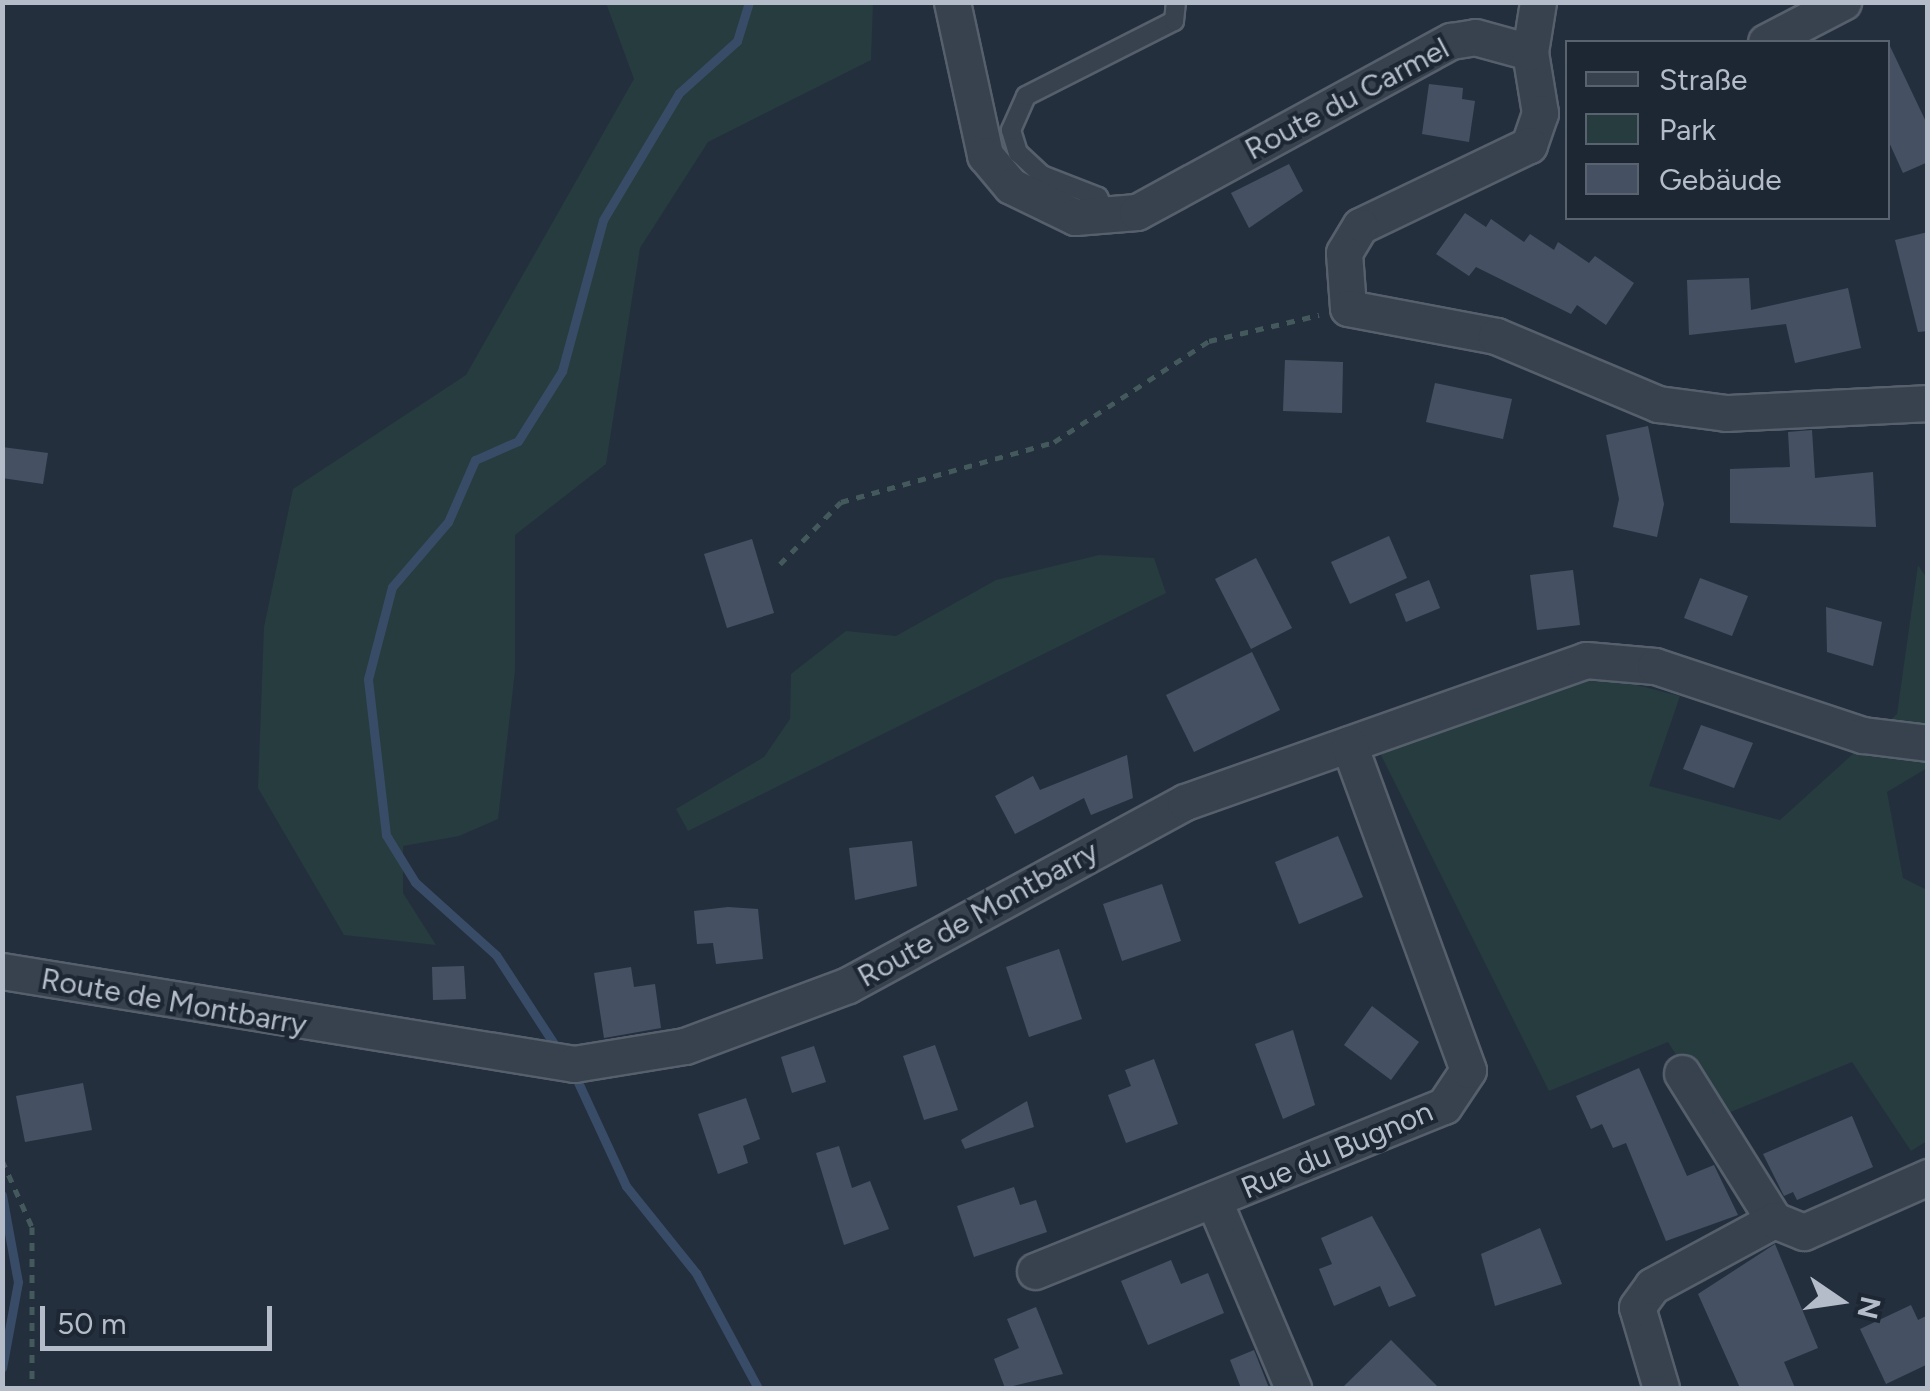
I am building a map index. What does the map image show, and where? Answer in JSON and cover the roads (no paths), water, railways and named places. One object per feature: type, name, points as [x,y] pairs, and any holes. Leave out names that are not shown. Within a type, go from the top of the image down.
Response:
[{"type":"street","name":"Route du Carmel","points":[[952,2],[984,156],[1010,186],[1048,208],[1108,216],[1137,212],[1452,41],[1475,37],[1530,52]]},
{"type":"street","points":[[1529,145],[1540,113],[1530,52],[1538,2]]},
{"type":"street","points":[[1770,40],[1844,2]]},
{"type":"street","points":[[1565,133],[1391,204],[1360,226],[1344,253],[1348,308],[1496,336],[1658,404],[1726,413],[1928,403]]},
{"type":"street","name":"Route de Montbarry","points":[[2,972],[550,1063],[633,1056],[685,1046],[848,986],[1185,802],[1586,660],[1655,666],[1863,735],[1928,743]]},
{"type":"street","name":"Rue du Bugnon","points":[[1035,1271],[1444,1106],[1468,1070],[1349,744]]},
{"type":"street","points":[[1682,1073],[1774,1220],[1804,1232],[1928,1177]]},
{"type":"street","points":[[1214,1202],[1294,1388]]},
{"type":"street","points":[[1662,1388],[1637,1307],[1652,1286],[1774,1220]]},
{"type":"lane","points":[[1108,216],[1098,197],[1030,164],[1011,130],[1026,96],[1174,21],[1176,2]]},
{"type":"waterway","points":[[558,1050],[496,955],[415,882],[386,835],[368,679],[392,587],[448,522],[475,460],[518,441],[562,371],[603,220],[679,93],[737,41],[749,2]]},
{"type":"waterway","points":[[577,1080],[626,1186],[696,1273],[758,1388]]},
{"type":"waterway","points":[[2,1195],[18,1282],[2,1368]]}]
